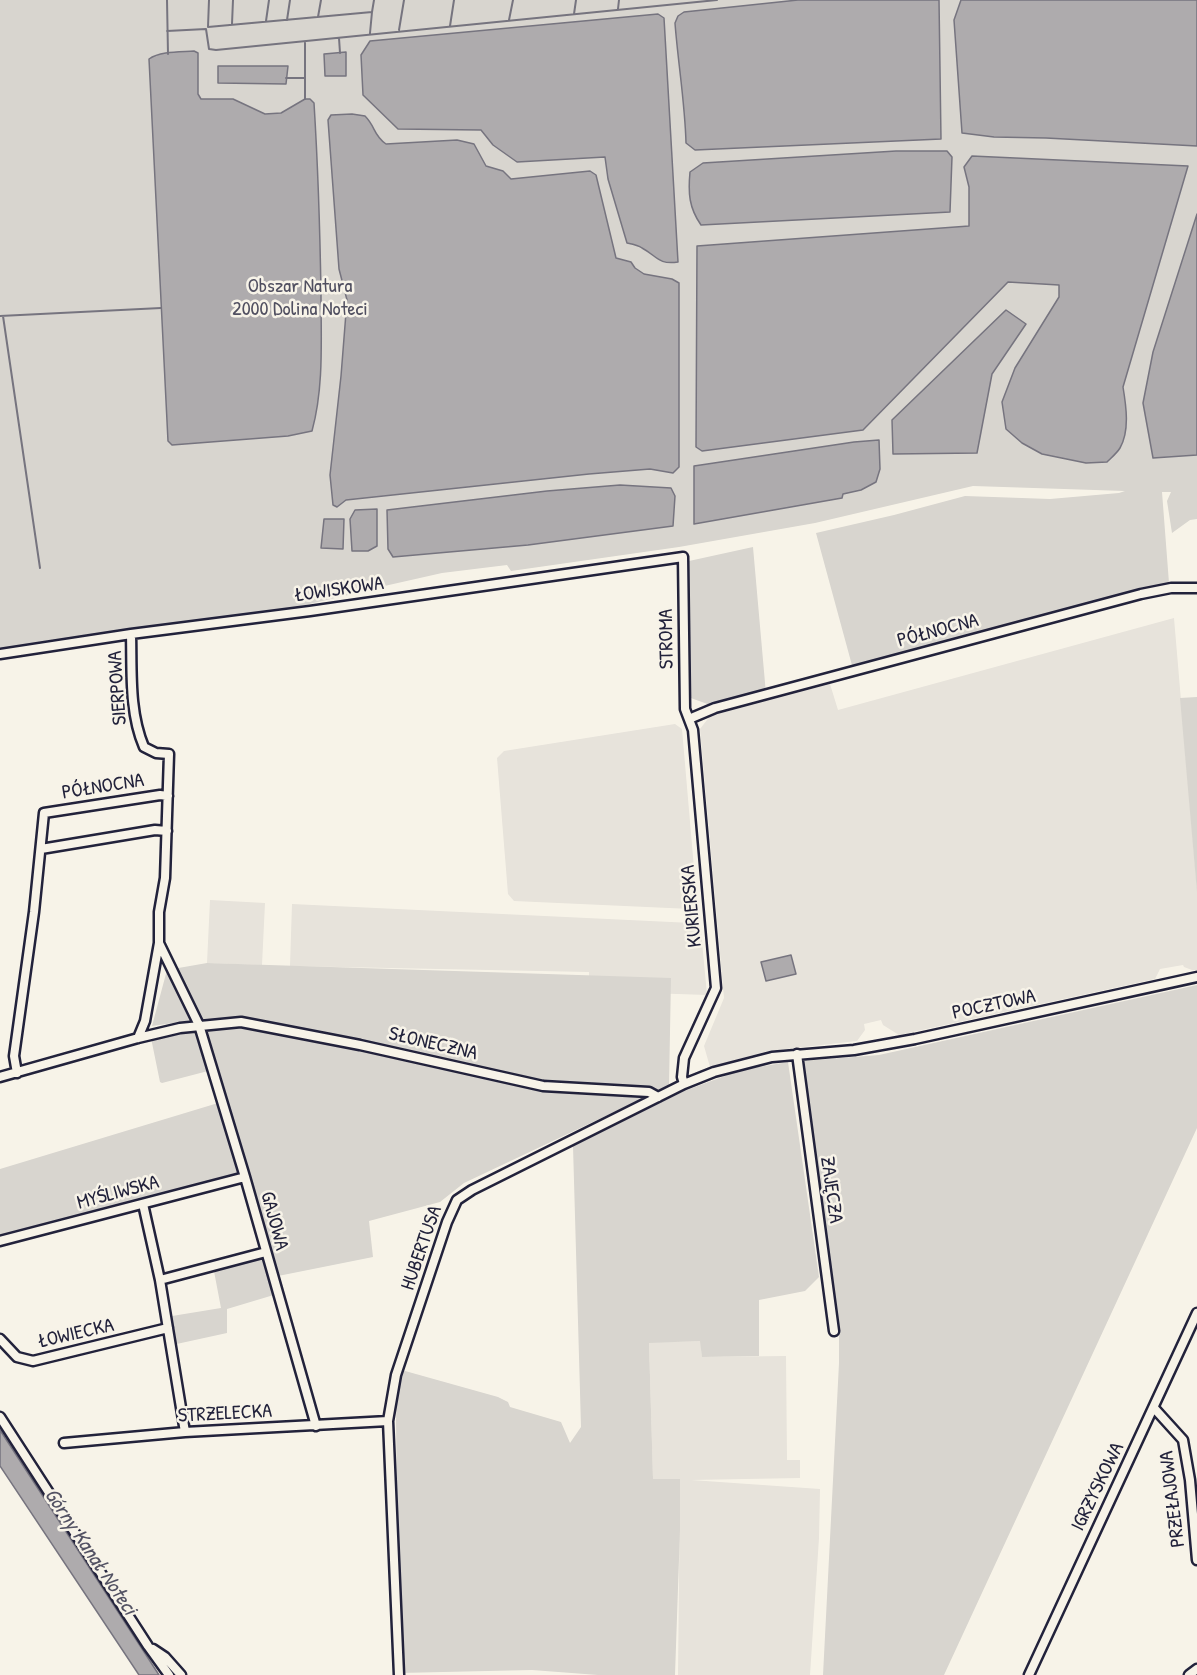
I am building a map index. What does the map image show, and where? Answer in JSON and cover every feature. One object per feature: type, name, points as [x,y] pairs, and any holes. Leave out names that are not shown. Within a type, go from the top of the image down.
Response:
[{"type":"street","name":"ŁOWISKOWA","points":[[0,654],[683,557]]},
{"type":"street","name":"STROMA","points":[[683,557],[685,709],[689,719]]},
{"type":"street","name":"PÓŁNOCNA","points":[[689,719],[715,708],[1141,594],[1171,588],[1197,588]]},
{"type":"street","name":"SIERPOWA","points":[[131,634],[133,692],[139,735],[144,747],[156,753],[169,754],[168,796]]},
{"type":"street","name":"KURIERSKA","points":[[684,1084],[682,1077],[684,1058],[716,988],[693,730],[689,719]]},
{"type":"street","name":"PÓŁNOCNA","points":[[41,849],[44,813],[160,795],[168,796]]},
{"type":"street","points":[[138,1038],[145,1021],[159,943],[159,912],[164,894],[168,796]]},
{"type":"street","points":[[17,1073],[14,1056],[41,849],[155,830],[167,831]]},
{"type":"street","points":[[159,943],[200,1025]]},
{"type":"street","name":"POCZTOWA","points":[[797,1054],[854,1050],[905,1041],[1197,977]]},
{"type":"street","name":"SŁONECZNA","points":[[0,1077],[138,1038],[200,1025],[241,1022],[360,1045],[543,1086],[649,1092],[658,1097]]},
{"type":"street","name":"GAJOWA","points":[[200,1025],[316,1426]]},
{"type":"street","name":"HUBERTUSA","points":[[399,1675],[388,1421],[396,1375],[453,1206],[457,1200],[492,1179],[684,1084],[740,1065],[797,1054]]},
{"type":"street","name":"ZAJĘCZA","points":[[797,1054],[834,1331]]},
{"type":"street","name":"MYŚLIWSKA","points":[[0,1241],[245,1177]]},
{"type":"street","points":[[143,1204],[160,1280],[185,1432]]},
{"type":"street","points":[[160,1280],[266,1252]]},
{"type":"street","name":"IGRZYSKOWA","points":[[1029,1675],[1197,1313]]},
{"type":"street","name":"ŁOWIECKA","points":[[0,1339],[16,1357],[33,1361],[168,1328]]},
{"type":"street","name":"PRZEŁAJOWA","points":[[1154,1408],[1184,1440],[1194,1485],[1197,1560]]},
{"type":"street","points":[[0,1417],[148,1646],[170,1675]]},
{"type":"street","name":"STRZELECKA","points":[[64,1443],[185,1432],[388,1421]]},
{"type":"street","points":[[148,1646],[165,1657],[181,1675]]},
{"type":"street","points":[[1189,1675],[1197,1669]]},
{"type":"shaded area","points":[[798,0],[939,0],[941,139],[695,150],[686,143],[675,23],[678,16],[684,12]]},
{"type":"shaded area","points":[[961,0],[1197,0],[1197,146],[994,137],[962,133],[954,20]]},
{"type":"shaded area","points":[[658,14],[664,18],[678,262],[662,261],[640,247],[627,243],[608,179],[605,157],[517,162],[493,145],[481,130],[398,129],[363,95],[361,55],[370,41]]},
{"type":"shaded area","points":[[194,51],[198,53],[198,94],[201,99],[233,99],[265,114],[281,113],[305,99],[310,99],[314,103],[321,346],[320,380],[312,431],[288,436],[172,445],[168,441],[149,59],[164,53]]},
{"type":"shaded area","points":[[346,52],[346,76],[325,76],[324,54]]},
{"type":"shaded area","points":[[218,66],[288,66],[286,84],[218,83]]},
{"type":"shaded area","points":[[331,115],[365,116],[386,144],[457,140],[474,144],[486,166],[503,171],[511,179],[590,171],[596,175],[616,258],[631,262],[644,274],[672,279],[679,283],[679,467],[673,473],[650,469],[589,474],[346,500],[337,507],[333,505],[330,475],[347,300],[339,269],[328,120]]},
{"type":"shaded area","points":[[896,151],[947,151],[952,157],[950,212],[701,225],[689,194],[690,172],[703,163]]},
{"type":"shaded area","points":[[972,156],[1188,166],[1123,387],[1126,426],[1123,441],[1116,454],[1107,462],[1086,463],[1042,454],[1022,443],[1006,429],[1002,402],[1015,368],[1059,297],[1059,285],[1008,282],[863,430],[702,451],[696,447],[697,246],[969,226],[969,187],[964,167]]},
{"type":"shaded area","points":[[1197,214],[1197,455],[1153,458],[1143,403],[1153,352]]},
{"type":"shaded area","points":[[1006,310],[1026,324],[992,374],[977,453],[893,454],[892,420]]},
{"type":"shaded area","points":[[879,440],[880,469],[876,482],[861,490],[843,494],[842,498],[694,524],[694,466]]},
{"type":"shaded area","points":[[620,485],[671,488],[675,496],[673,526],[528,545],[393,557],[388,549],[387,510],[547,491]]},
{"type":"shaded area","points":[[377,509],[377,546],[368,551],[352,551],[350,519],[355,510]]},
{"type":"shaded area","points":[[324,519],[344,519],[343,549],[321,548]]},
{"type":"shaded area","points":[[1174,618],[1197,889],[1197,970],[1183,965],[1160,969],[1155,979],[899,1035],[883,1025],[881,1020],[864,1024],[865,1030],[857,1041],[768,1051],[710,1067],[704,1046],[724,998],[700,729],[710,716],[830,684],[838,710]]},
{"type":"shaded area","points":[[675,724],[682,729],[697,903],[691,909],[514,901],[508,894],[497,758],[504,751]]},
{"type":"shaded area","points":[[210,900],[265,903],[262,965],[207,963]]},
{"type":"shaded area","points":[[292,904],[692,923],[701,931],[707,995],[589,991],[589,972],[290,966]]},
{"type":"shaded area","points":[[791,955],[796,974],[766,981],[761,962]]},
{"type":"shaded area","points":[[701,1341],[702,1357],[786,1356],[787,1460],[800,1460],[800,1478],[691,1480],[820,1489],[810,1675],[678,1675],[680,1480],[653,1480],[649,1342]]},
{"type":"shaded area","points":[[0,1430],[159,1675],[139,1675],[0,1466]]},
{"type":"green space","name":"Obszar Natura 2000 Dolina Noteci","points":[[0,0],[1197,0],[1197,519],[1190,520],[1172,533],[1167,501],[1171,492],[1162,492],[1169,583],[853,669],[816,533],[965,496],[1050,499],[1125,491],[973,486],[815,523],[679,547],[511,571],[507,565],[442,573],[292,608],[93,641],[0,648]]},
{"type":"green space","points":[[753,547],[766,694],[713,706],[688,697],[689,561]]},
{"type":"green space","points":[[1197,697],[1197,892],[1180,698]]},
{"type":"green space","points":[[207,963],[671,978],[669,1086],[464,1183],[440,1202],[369,1221],[373,1257],[273,1277],[277,1294],[227,1309],[227,1333],[172,1345],[166,1317],[221,1308],[213,1266],[266,1252],[247,1175],[190,1192],[141,1198],[0,1235],[0,1169],[228,1100],[201,1019],[152,1026],[167,970]]},
{"type":"green space","points":[[1197,985],[1197,1128],[944,1675],[823,1675],[839,1325],[802,1061],[879,1055]]},
{"type":"green space","points":[[192,1029],[198,1031],[208,1071],[160,1082],[151,1038]]},
{"type":"green space","points":[[788,1062],[819,1277],[805,1291],[759,1300],[759,1356],[702,1357],[700,1341],[649,1343],[653,1479],[680,1479],[675,1675],[598,1675],[532,1670],[399,1673],[396,1420],[398,1369],[498,1397],[508,1402],[510,1407],[561,1422],[570,1443],[581,1427],[573,1146],[684,1091],[741,1070]]},
{"type":"waterway","points":[[167,0],[168,54]]},
{"type":"waterway","points":[[208,27],[209,0]]},
{"type":"waterway","points":[[232,24],[233,0]]},
{"type":"waterway","points":[[266,21],[269,0]]},
{"type":"waterway","points":[[287,20],[290,0]]},
{"type":"waterway","points":[[318,17],[321,0]]},
{"type":"waterway","points":[[372,12],[374,0]]},
{"type":"waterway","points":[[399,30],[404,0]]},
{"type":"waterway","points":[[450,26],[454,0]]},
{"type":"waterway","points":[[509,20],[513,0]]},
{"type":"waterway","points":[[574,14],[576,0]]},
{"type":"waterway","points":[[618,9],[619,0]]},
{"type":"waterway","points":[[167,31],[206,29],[209,49],[216,50],[717,0]]},
{"type":"waterway","points":[[208,27],[372,12],[370,33]]},
{"type":"waterway","points":[[339,38],[340,53]]},
{"type":"waterway","points":[[305,42],[305,99]]},
{"type":"waterway","points":[[286,78],[305,78]]},
{"type":"waterway","points":[[0,316],[161,308]]},
{"type":"waterway","points":[[3,316],[40,568]]},
{"type":"water label","name":"Górny Kanał Noteci","points":[[90,1552]]}]
